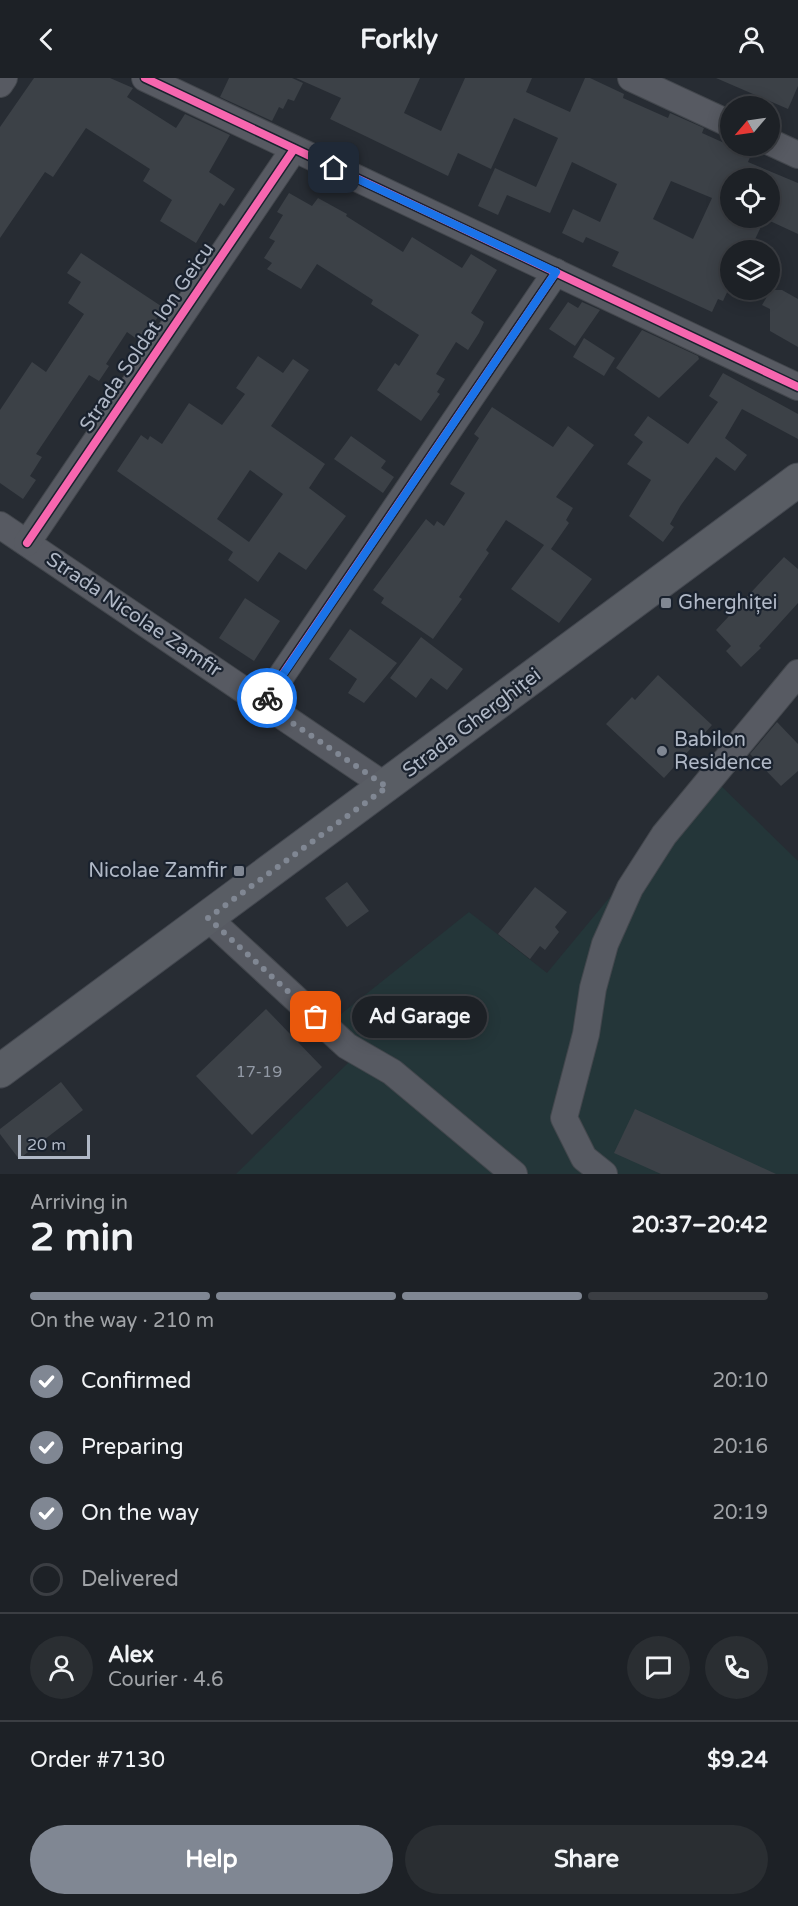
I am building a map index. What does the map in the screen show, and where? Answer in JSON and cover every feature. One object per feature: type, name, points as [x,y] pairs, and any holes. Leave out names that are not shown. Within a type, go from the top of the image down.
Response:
[{"type":"main road","name":"Strada Gherghiței","points":[[0,1071],[387,787],[798,480]]},
{"type":"street","points":[[0,84],[4,78]]},
{"type":"street","points":[[145,78],[798,387]]},
{"type":"street","points":[[631,78],[720,119]]},
{"type":"street","points":[[780,147],[798,155]]},
{"type":"street","name":"Strada Soldat Ion Geicu","points":[[27,543],[294,149]]},
{"type":"street","points":[[263,703],[556,272]]},
{"type":"street","name":"Strada Nicolae Zamfir","points":[[0,525],[387,787]]},
{"type":"street","points":[[604,1174],[584,1158],[564,1118],[586,1034],[604,944],[630,888],[664,835],[798,673]]},
{"type":"street","points":[[208,918],[347,1046],[392,1072],[514,1174]]},
{"type":"shaded area","points":[[717,782],[798,861],[798,1174],[236,1174],[355,1056],[331,1022],[469,912],[547,973],[677,816]]},
{"type":"building","points":[[34,78],[110,78],[133,88],[127,97],[176,128],[185,114],[230,135],[209,172],[235,189],[224,206],[220,203],[196,243],[160,221],[172,200],[143,181],[150,169],[86,128],[53,177],[45,172],[0,238],[0,127]]},
{"type":"building","points":[[229,78],[292,78],[303,83],[294,101],[288,99],[283,109],[279,107],[272,121],[220,97]]},
{"type":"building","points":[[296,78],[420,78],[404,113],[441,131],[465,78],[532,78],[526,92],[570,112],[585,78],[590,78],[624,94],[623,98],[668,118],[670,113],[704,128],[702,133],[720,141],[720,156],[751,156],[748,162],[762,168],[720,168],[720,228],[760,228],[755,240],[720,240],[720,300],[718,299],[712,312],[612,266],[619,252],[586,237],[583,243],[562,233],[573,209],[600,222],[617,184],[572,162],[550,213],[507,195],[498,215],[478,206],[495,168],[536,187],[558,138],[514,118],[491,169],[458,153],[448,176],[330,119],[341,98]],"holes":[[[671,181],[712,198],[693,239],[653,219]]]},
{"type":"building","points":[[716,78],[798,78],[798,86],[788,109],[780,106],[780,96],[758,96]]},
{"type":"building","points":[[780,175],[798,183],[798,234],[780,226]]},
{"type":"building","points":[[289,193],[312,206],[318,198],[347,214],[346,216],[403,252],[412,237],[462,268],[471,254],[497,270],[471,313],[484,322],[479,333],[468,350],[456,342],[436,374],[445,379],[437,392],[440,394],[421,421],[377,390],[395,363],[399,366],[419,335],[371,304],[373,300],[317,264],[301,289],[267,269],[272,263],[264,258],[275,241],[269,238],[283,215],[277,212]]},
{"type":"building","points":[[81,253],[164,308],[141,342],[127,332],[106,364],[109,366],[99,381],[89,375],[36,454],[42,457],[30,476],[36,480],[23,499],[0,483],[0,410],[32,362],[46,372],[84,314],[68,303],[81,282],[67,273]]},
{"type":"building","points":[[780,290],[798,299],[798,347],[770,331],[770,309],[762,305],[765,300],[780,300]]},
{"type":"building","points":[[568,302],[578,308],[582,302],[600,310],[575,346],[549,329]]},
{"type":"building","points":[[642,330],[698,356],[699,359],[659,398],[616,368]]},
{"type":"building","points":[[584,338],[615,358],[604,376],[573,357]]},
{"type":"building","points":[[258,356],[283,373],[293,359],[309,370],[271,426],[325,464],[309,488],[346,516],[306,570],[279,552],[258,582],[228,560],[233,552],[117,471],[141,435],[148,440],[150,436],[162,444],[189,403],[222,425],[245,394],[236,388]],"holes":[[[250,470],[283,494],[249,542],[217,519]]]},
{"type":"building","points":[[723,373],[798,414],[798,439],[742,409],[725,438],[747,455],[735,471],[716,457],[681,505],[670,524],[674,527],[663,542],[629,516],[651,480],[627,464],[643,442],[634,435],[648,416],[688,444],[718,402],[709,396]]},
{"type":"building","points":[[492,407],[553,447],[568,426],[594,445],[556,497],[573,508],[566,520],[569,523],[551,549],[592,579],[559,623],[511,589],[544,545],[506,520],[486,550],[489,553],[459,597],[462,599],[433,639],[381,603],[384,598],[373,590],[426,519],[434,526],[437,521],[444,526],[465,493],[450,484],[479,438],[474,434]]},
{"type":"building","points":[[351,436],[386,461],[381,468],[394,477],[383,493],[334,459]]},
{"type":"building","points":[[784,557],[798,569],[798,603],[759,646],[761,648],[741,667],[726,651],[731,646],[716,630]]},
{"type":"building","points":[[245,598],[280,621],[254,661],[219,638]]},
{"type":"building","points":[[350,629],[397,663],[364,703],[348,693],[357,679],[329,659]]},
{"type":"building","points":[[421,637],[463,669],[447,690],[431,678],[416,698],[390,678]]},
{"type":"building","name":"Babilon Residence","points":[[658,675],[712,725],[664,778],[606,724],[632,697],[635,700]]},
{"type":"building","points":[[777,722],[798,744],[798,771],[781,786],[750,754]]},
{"type":"building","points":[[347,882],[369,911],[347,927],[325,898]]},
{"type":"building","points":[[535,887],[567,912],[555,927],[559,932],[545,950],[540,946],[530,959],[498,934]]},
{"type":"building","points":[[266,1009],[322,1067],[252,1135],[196,1076]]},
{"type":"building","points":[[61,1082],[83,1110],[19,1159],[0,1134],[0,1129]]},
{"type":"building","points":[[635,1109],[776,1174],[661,1174],[614,1153]]},
{"type":"cycle path","points":[[145,78],[798,387]]},
{"type":"cycle path","points":[[27,543],[294,149]]},
{"type":"cycle path","points":[[263,703],[556,272]]},
{"type":"way so far","points":[[267,698],[263,703],[387,787],[208,918],[316,1017]]},
{"type":"place","name":"Gherghiței","points":[[666,603]]},
{"type":"place","name":"Babilon Residence","points":[[662,751]]},
{"type":"place","name":"Nicolae Zamfir","points":[[239,871]]},
{"type":"place","name":"Ad Garage","points":[[316,1017]]},
{"type":"route","points":[[267,698],[556,272],[334,168]]}]
